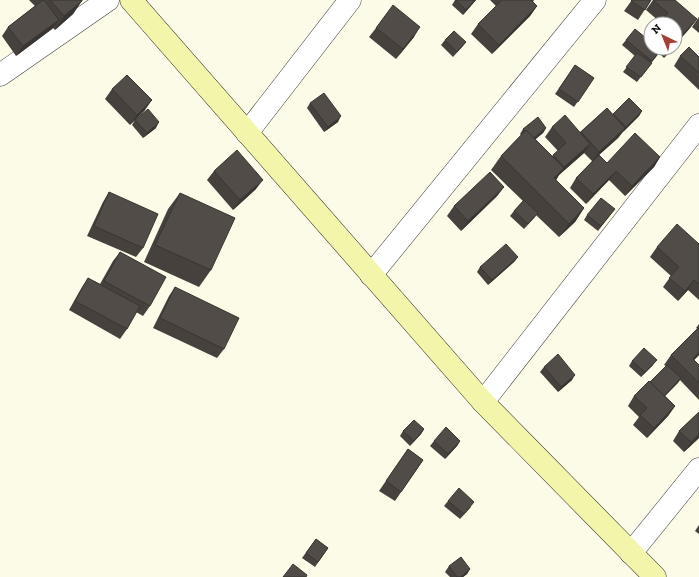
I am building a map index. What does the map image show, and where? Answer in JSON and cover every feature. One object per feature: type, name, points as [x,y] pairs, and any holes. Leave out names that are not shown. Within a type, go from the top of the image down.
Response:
[{"type":"main road","points":[[131,0],[483,402],[655,577]]},
{"type":"street","points":[[0,75],[108,0]]},
{"type":"street","points":[[247,133],[350,0]]},
{"type":"street","points":[[371,275],[595,0]]},
{"type":"street","points":[[483,402],[699,125]]},
{"type":"street","points":[[631,553],[699,469]]},
{"type":"building","points":[[43,0],[59,20],[23,46],[8,27]]},
{"type":"building","points":[[50,0],[82,0],[82,1],[64,16]]},
{"type":"building","points":[[456,0],[475,0],[466,10]]},
{"type":"building","points":[[502,0],[531,0],[537,6],[499,45],[478,24]]},
{"type":"building","points":[[651,0],[645,10],[631,1]]},
{"type":"building","points":[[653,0],[675,0],[697,19],[683,34],[683,16],[665,16],[668,13]]},
{"type":"building","points":[[393,5],[420,27],[403,49],[376,28]]},
{"type":"building","points":[[635,29],[643,36],[643,54],[626,40]]},
{"type":"building","points":[[454,31],[466,42],[457,52],[445,40]]},
{"type":"building","points":[[689,47],[699,57],[699,73],[680,56],[683,56],[683,53]]},
{"type":"building","points":[[637,53],[652,63],[641,77],[626,67]]},
{"type":"building","points":[[646,56],[656,56],[652,61]]},
{"type":"building","points":[[575,65],[594,78],[578,102],[559,89]]},
{"type":"building","points":[[127,75],[152,100],[137,115],[112,89]]},
{"type":"building","points":[[324,93],[341,116],[328,127],[310,103]]},
{"type":"building","points":[[629,98],[642,111],[626,127],[613,114]]},
{"type":"building","points":[[607,108],[625,128],[599,152],[581,132]]},
{"type":"building","points":[[148,109],[159,122],[147,133],[135,120]]},
{"type":"building","points":[[565,115],[590,144],[564,167],[553,155],[566,143],[552,127]]},
{"type":"building","points":[[538,117],[546,128],[534,138],[523,129]]},
{"type":"building","points":[[526,130],[564,168],[554,178],[584,208],[569,224],[501,156]]},
{"type":"building","points":[[635,133],[660,157],[632,186],[616,171],[593,194],[576,178],[599,155],[607,163]]},
{"type":"building","points":[[237,150],[263,180],[240,200],[214,171]]},
{"type":"building","points":[[490,172],[504,187],[468,221],[454,206]]},
{"type":"building","points":[[109,192],[158,214],[143,248],[94,226]]},
{"type":"building","points":[[180,193],[235,218],[211,270],[155,245]]},
{"type":"building","points":[[601,198],[615,209],[601,226],[587,215]]},
{"type":"building","points":[[524,200],[538,213],[528,224],[514,211]]},
{"type":"building","points":[[677,224],[699,244],[699,284],[694,280],[685,291],[669,278],[679,267],[657,247]]},
{"type":"building","points":[[506,244],[518,257],[492,280],[480,267]]},
{"type":"building","points":[[120,252],[166,277],[150,306],[104,281]]},
{"type":"building","points":[[88,278],[140,306],[127,329],[75,301]]},
{"type":"building","points":[[175,287],[239,318],[224,349],[160,318]]},
{"type":"building","points":[[699,327],[699,352],[693,359],[699,365],[699,383],[671,355]]},
{"type":"building","points":[[644,348],[657,360],[645,372],[632,361]]},
{"type":"building","points":[[558,354],[575,375],[561,387],[544,367]]},
{"type":"building","points":[[667,365],[681,378],[664,396],[650,382]]},
{"type":"building","points":[[649,381],[675,406],[654,428],[640,415],[647,408],[634,396]]},
{"type":"building","points":[[699,412],[699,435],[691,442],[679,431]]},
{"type":"building","points":[[414,420],[424,429],[414,441],[403,431]]},
{"type":"building","points":[[446,427],[460,441],[448,454],[434,441]]},
{"type":"building","points":[[408,449],[423,460],[401,492],[386,481]]},
{"type":"building","points":[[459,488],[474,502],[464,514],[448,501]]},
{"type":"building","points":[[316,539],[328,548],[318,562],[306,553]]},
{"type":"building","points":[[461,557],[470,569],[461,577],[457,577],[449,566]]},
{"type":"building","points":[[293,564],[307,575],[306,577],[283,577]]}]
